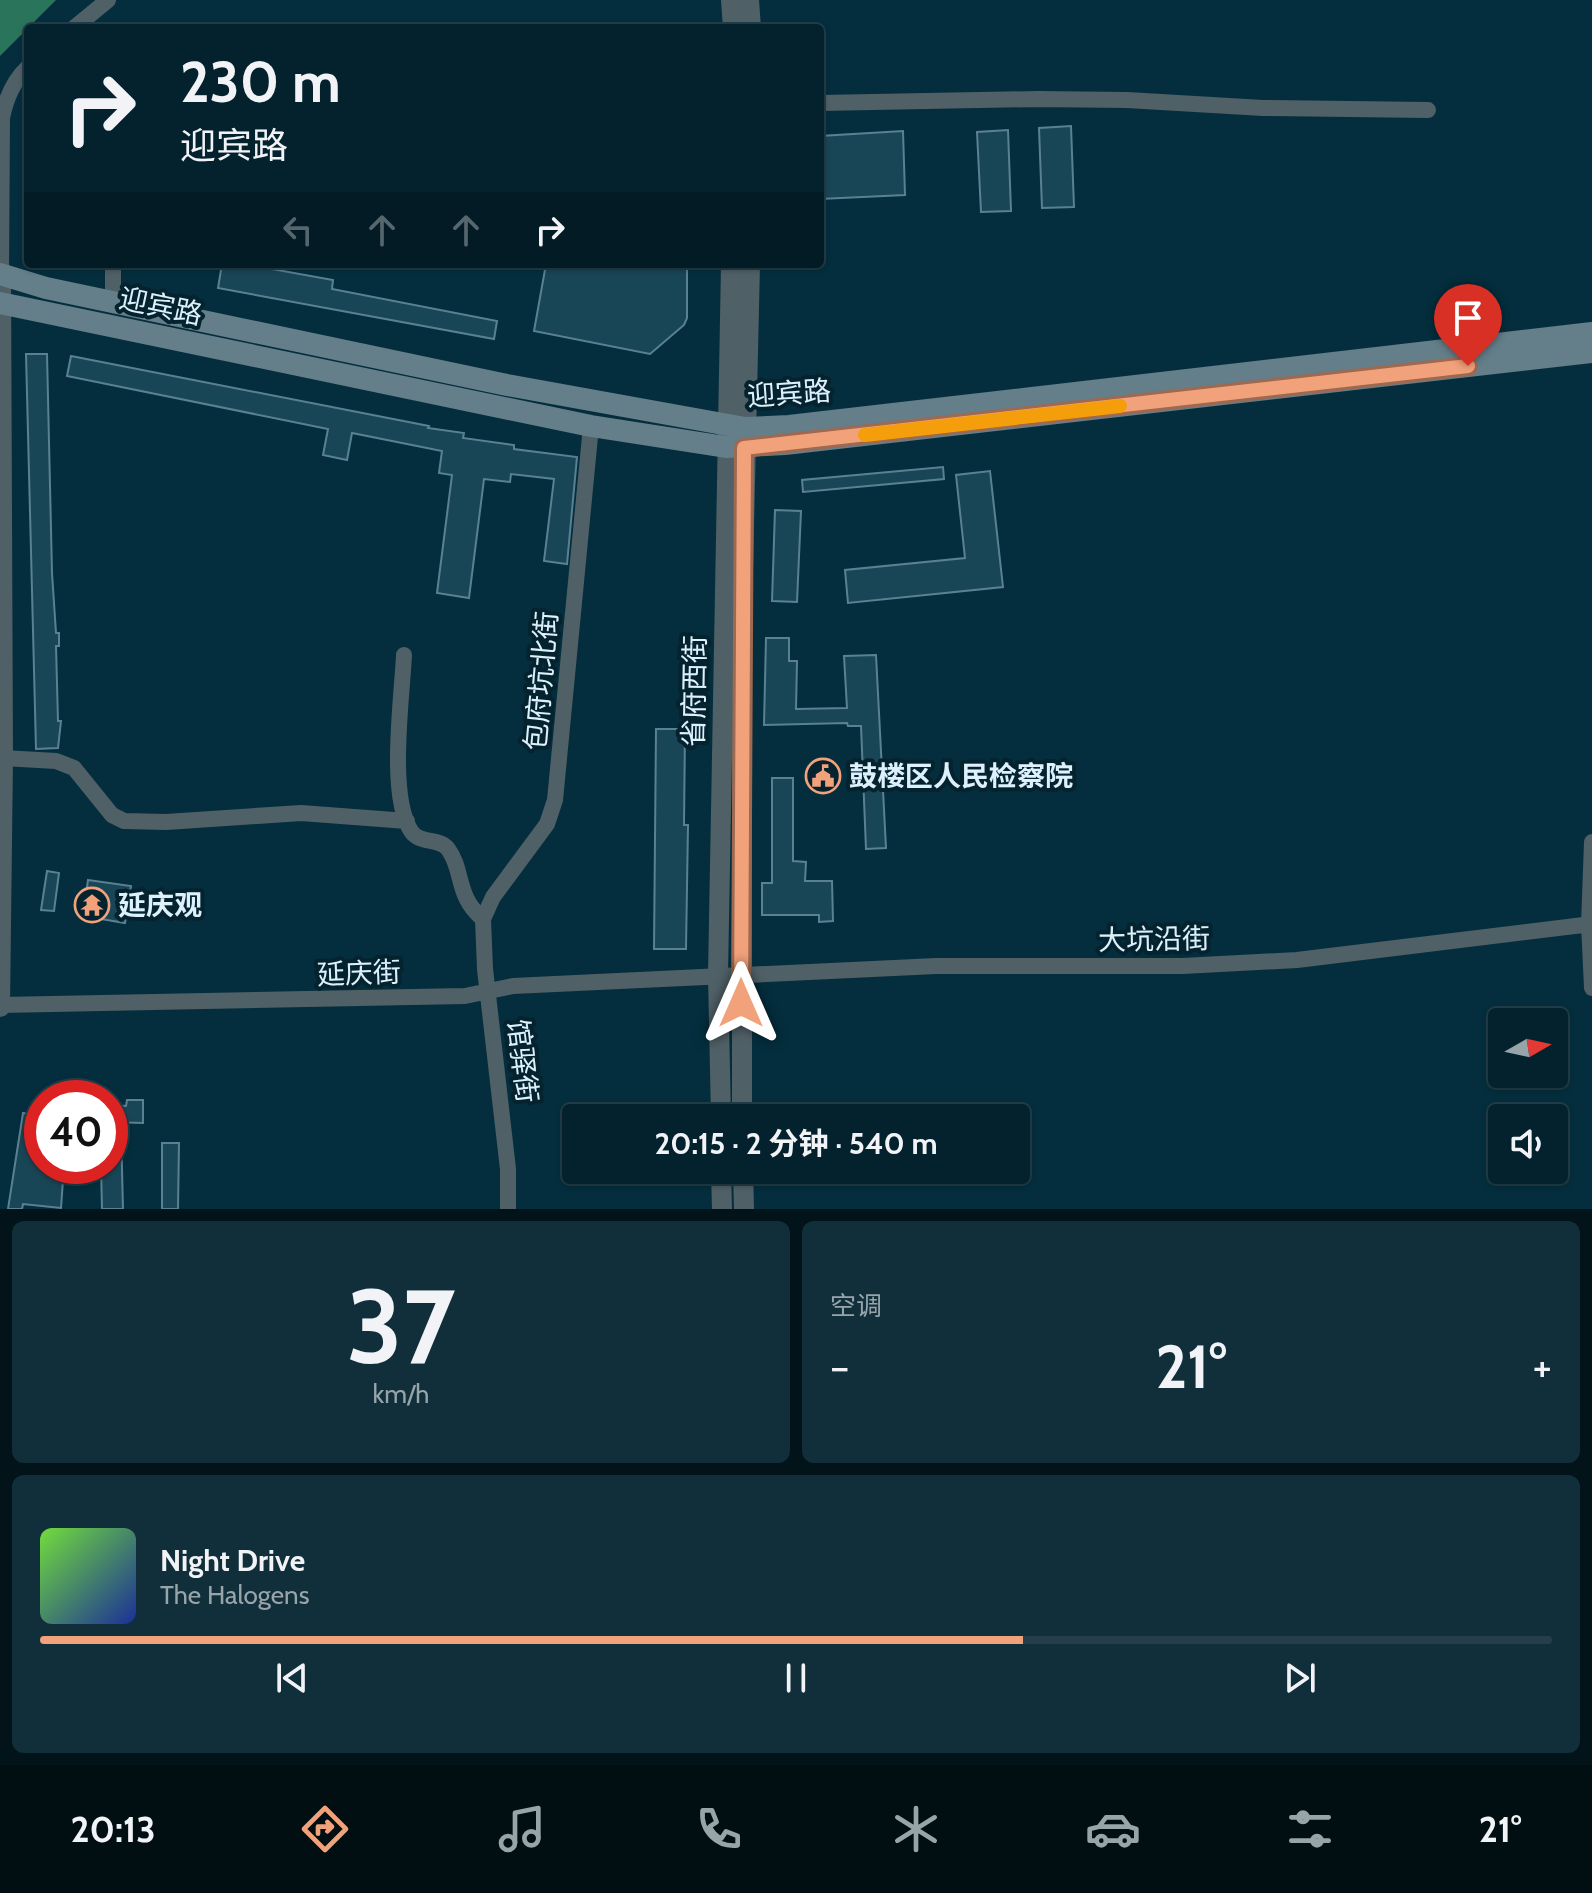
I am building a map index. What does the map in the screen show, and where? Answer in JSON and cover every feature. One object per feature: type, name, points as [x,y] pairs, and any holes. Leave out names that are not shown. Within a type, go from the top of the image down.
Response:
[{"type":"main road","name":"迎宾路","points":[[1,274],[46,288],[507,385],[735,437],[789,426],[1592,333]]},
{"type":"main road","name":"迎宾路","points":[[1,303],[591,426],[735,437],[1592,352]]},
{"type":"street","points":[[79,24],[108,0]]},
{"type":"street","points":[[731,0],[733,24]]},
{"type":"street","points":[[749,0],[751,24]]},
{"type":"street","points":[[0,95],[23,72]]},
{"type":"street","points":[[0,1006],[3,758],[2,118],[8,93],[23,72]]},
{"type":"street","points":[[824,103],[1127,100],[1263,108],[1428,110]]},
{"type":"street","points":[[113,268],[113,302]]},
{"type":"street","name":"省府西街","points":[[731,268],[742,1104]]},
{"type":"street","name":"省府西街","points":[[721,1104],[718,975],[735,437],[750,268]]},
{"type":"street","name":"包府坑北街","points":[[483,919],[493,897],[547,824],[555,800],[591,426]]},
{"type":"street","points":[[404,655],[398,783],[407,821],[419,839],[441,843],[448,848],[464,894],[475,913],[483,919]]},
{"type":"street","points":[[3,758],[56,761],[74,768],[112,815],[124,821],[166,822],[301,813],[407,821]]},
{"type":"street","points":[[1592,842],[1592,988]]},
{"type":"street","name":"馆驿街","points":[[483,919],[488,992],[506,1144],[508,1209]]},
{"type":"street","name":"大坑沿街","points":[[718,975],[936,966],[1183,966],[1297,960],[1590,924]]},
{"type":"street","name":"延庆街","points":[[0,1006],[465,996],[513,986],[718,975]]},
{"type":"street","points":[[721,1184],[722,1209]]},
{"type":"street","points":[[743,1184],[744,1209]]},
{"type":"shaded area","points":[[0,0],[56,0],[32,24],[24,24],[24,32],[0,56]]},
{"type":"building","points":[[1071,126],[1074,207],[1042,208],[1039,128]]},
{"type":"building","points":[[1008,130],[1011,211],[981,212],[977,132]]},
{"type":"building","points":[[903,131],[905,195],[824,199],[824,136]]},
{"type":"building","points":[[221,268],[266,268],[333,280],[332,289],[497,321],[494,339],[218,288]]},
{"type":"building","points":[[545,268],[687,268],[687,318],[684,325],[650,354],[534,331]]},
{"type":"building","points":[[26,354],[47,354],[52,573],[56,633],[59,633],[59,646],[56,646],[58,721],[61,721],[58,748],[36,749]]},
{"type":"building","points":[[71,356],[464,433],[463,438],[514,445],[514,449],[577,457],[567,564],[544,561],[554,479],[511,474],[510,482],[484,479],[469,598],[437,593],[452,475],[439,473],[442,451],[352,433],[347,460],[323,455],[328,429],[67,376]]},
{"type":"building","points":[[943,467],[944,479],[803,492],[802,480]]},
{"type":"building","points":[[990,471],[1003,587],[848,603],[845,570],[965,558],[956,475]]},
{"type":"building","points":[[775,510],[801,511],[797,602],[772,601]]},
{"type":"building","points":[[766,638],[789,638],[789,661],[797,661],[796,709],[847,708],[844,656],[876,655],[886,848],[866,849],[861,726],[848,726],[847,723],[764,725]]},
{"type":"building","points":[[656,729],[685,729],[684,825],[688,825],[686,949],[654,949]]},
{"type":"building","points":[[772,778],[793,778],[793,861],[806,862],[805,881],[832,881],[833,921],[819,922],[819,915],[762,915],[762,883],[772,883]]},
{"type":"building","points":[[47,871],[59,873],[54,911],[41,910]]},
{"type":"building","points":[[88,880],[131,886],[125,923],[83,916]]},
{"type":"building","points":[[128,1100],[143,1100],[143,1123],[128,1123]]},
{"type":"building","points":[[24,1113],[24,1184],[63,1184],[61,1208],[23,1204],[22,1209],[8,1209]]},
{"type":"building","points":[[162,1143],[179,1143],[178,1209],[162,1209]]},
{"type":"building","points":[[101,1184],[122,1184],[123,1209],[102,1209]]},
{"type":"slow traffic","points":[[865,435],[1120,406]]},
{"type":"place","name":"鼓楼区人民检察院","points":[[823,776]]},
{"type":"place","name":"延庆观","points":[[92,905]]},
{"type":"route","points":[[741,1003],[744,448],[1468,366]]}]
